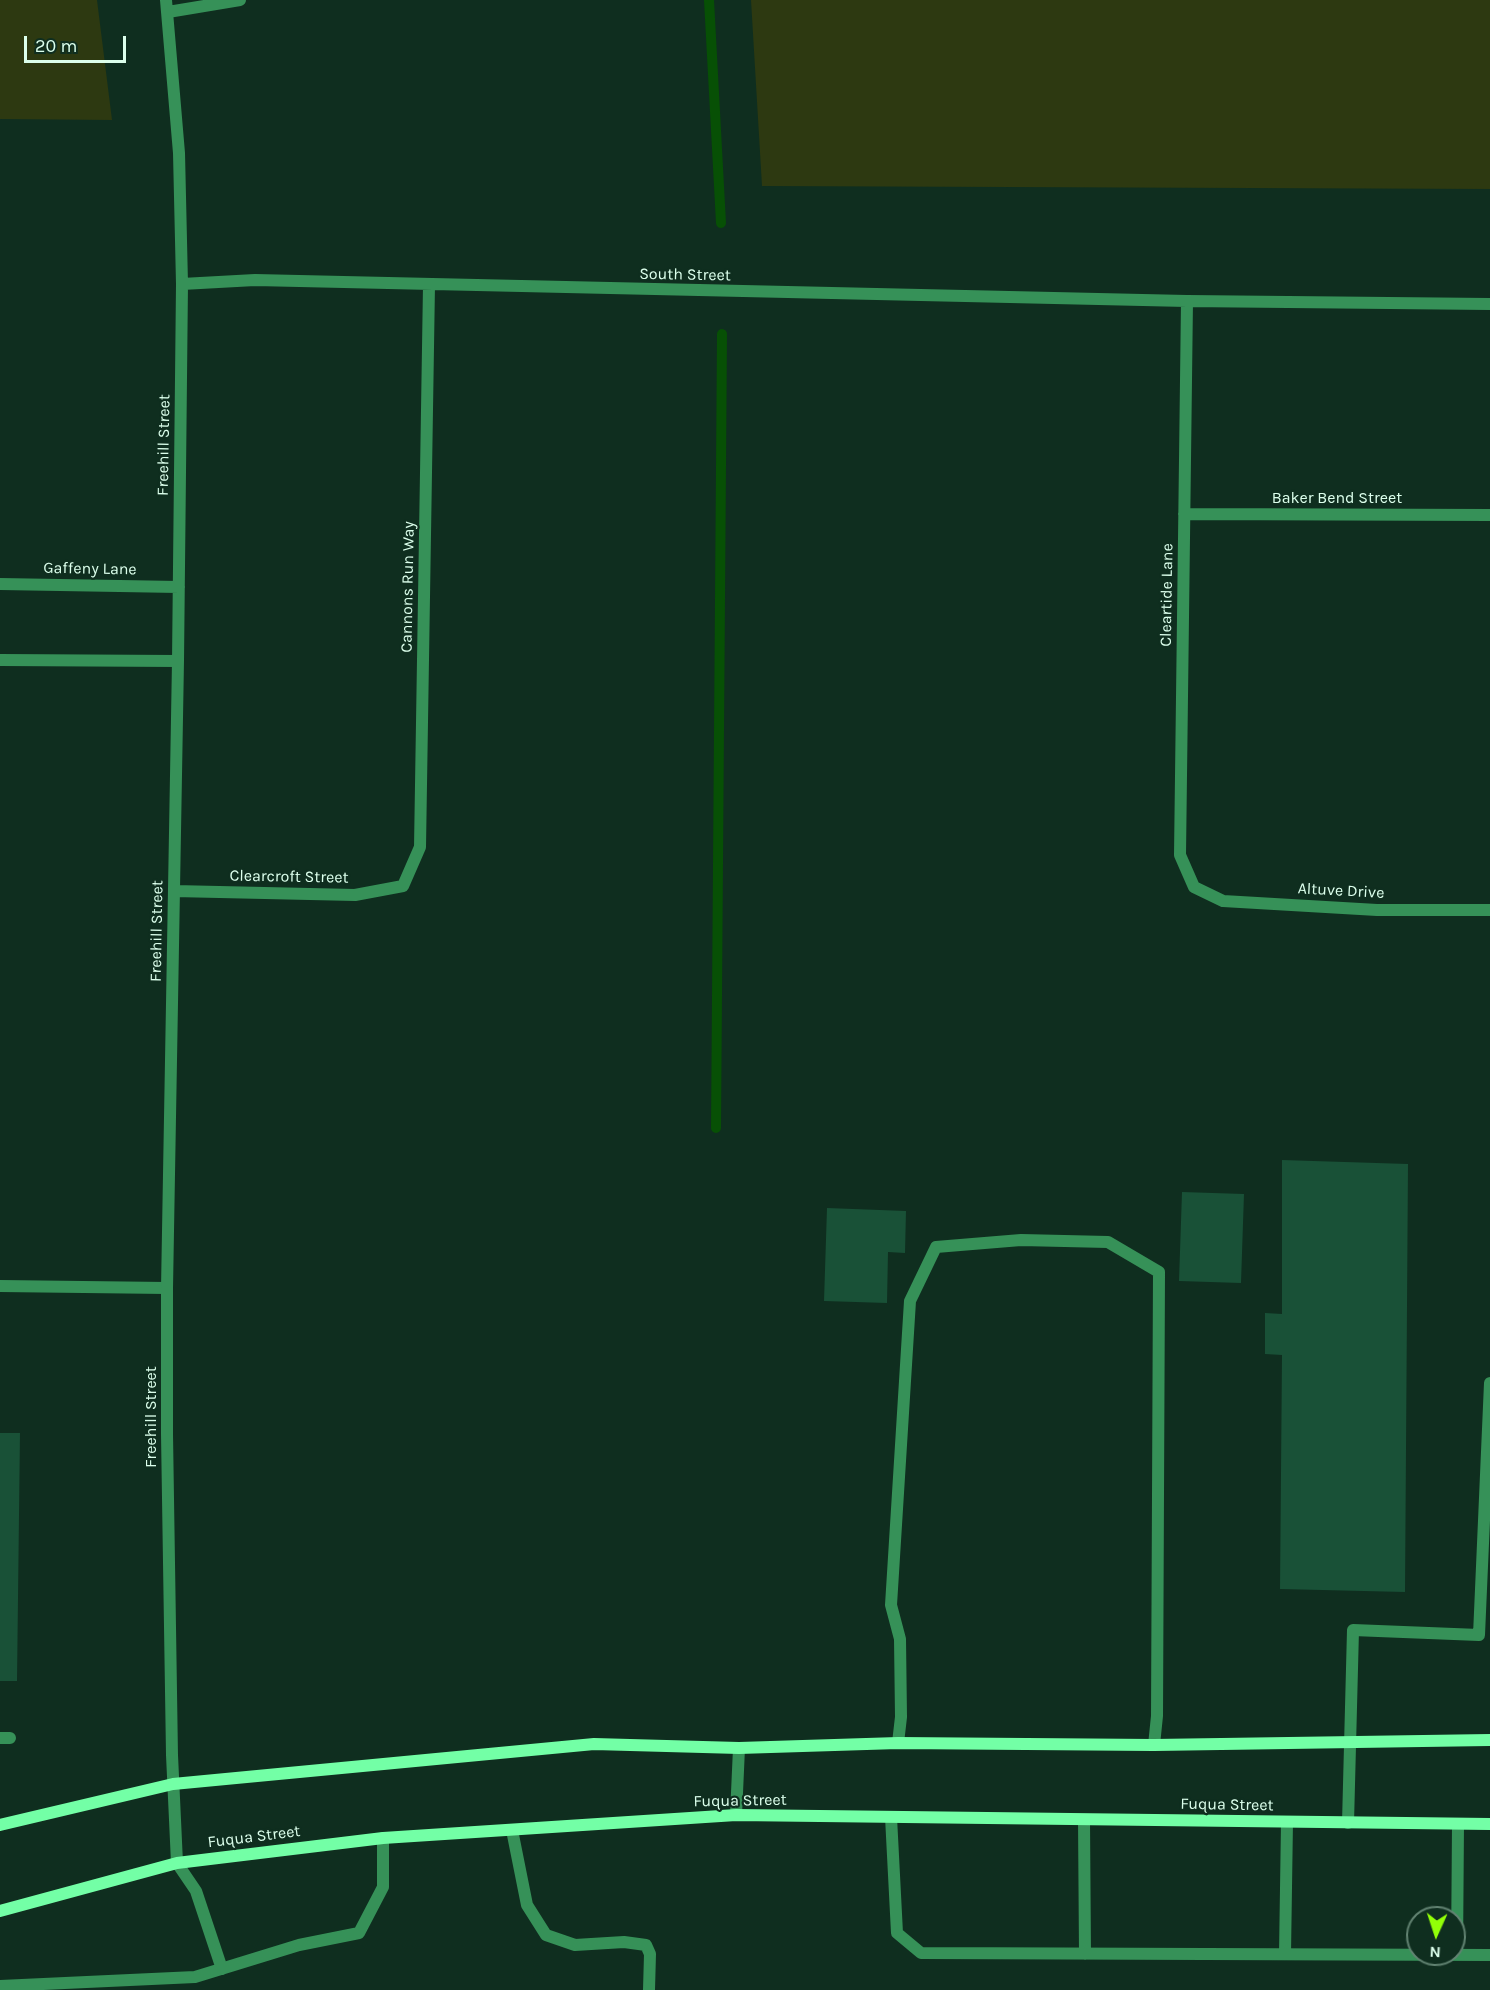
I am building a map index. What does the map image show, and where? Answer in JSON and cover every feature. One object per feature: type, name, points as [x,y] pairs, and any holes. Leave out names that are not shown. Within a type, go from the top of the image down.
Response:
[{"type":"main road","points":[[0,1825],[173,1784],[594,1744],[740,1748],[898,1743],[1154,1745],[1490,1740]]},
{"type":"main road","name":"Fuqua Street","points":[[0,1911],[177,1863],[383,1838],[736,1815],[1490,1824]]},
{"type":"street","points":[[167,6],[240,0]]},
{"type":"street","name":"Freehill Street","points":[[167,6],[179,153],[182,284],[167,1288],[173,1784],[177,1863]]},
{"type":"street","name":"South Street","points":[[182,284],[255,280],[1187,301],[1490,304]]},
{"type":"street","name":"Cannons Run Way","points":[[403,886],[420,847],[429,285]]},
{"type":"street","name":"Cleartide Lane","points":[[1187,301],[1180,855],[1194,887]]},
{"type":"street","name":"Baker Bend Street","points":[[1184,514],[1490,515]]},
{"type":"street","name":"Gaffeny Lane","points":[[0,584],[179,587]]},
{"type":"street","points":[[0,660],[178,660]]},
{"type":"street","name":"Clearcroft Street","points":[[174,891],[355,895],[403,886]]},
{"type":"street","name":"Altuve Drive","points":[[1194,887],[1223,901],[1377,910],[1490,910]]},
{"type":"street","points":[[898,1743],[902,1717],[900,1639],[891,1605],[910,1301],[936,1247],[1021,1240],[1108,1242],[1159,1272],[1157,1704],[1154,1745]]},
{"type":"street","points":[[0,1286],[167,1288]]},
{"type":"street","points":[[1348,1823],[1353,1630],[1485,1635],[1490,1383]]},
{"type":"street","points":[[736,1815],[740,1748]]},
{"type":"street","points":[[891,1817],[897,1933],[921,1953],[1406,1955]]},
{"type":"street","points":[[1084,1820],[1085,1954]]},
{"type":"street","points":[[1285,1954],[1287,1822]]},
{"type":"street","points":[[1457,1906],[1458,1824]]},
{"type":"street","points":[[512,1830],[527,1905],[546,1935],[575,1945],[624,1942],[646,1945],[650,1954],[649,1990]]},
{"type":"street","points":[[0,1986],[195,1977],[299,1945],[359,1933],[383,1887],[383,1838]]},
{"type":"street","points":[[177,1863],[196,1891],[222,1969]]},
{"type":"street","points":[[1466,1955],[1490,1955]]},
{"type":"green space","points":[[0,0],[97,0],[112,120],[0,119]]},
{"type":"green space","points":[[751,0],[1490,0],[1490,189],[762,186]]},
{"type":"building","points":[[1282,1160],[1408,1164],[1405,1592],[1280,1589],[1282,1355],[1265,1354],[1265,1313],[1282,1314]]},
{"type":"building","points":[[1182,1192],[1244,1194],[1241,1283],[1179,1281]]},
{"type":"building","points":[[827,1208],[906,1211],[905,1253],[888,1252],[887,1303],[824,1301]]},
{"type":"building","points":[[0,1433],[20,1433],[17,1681],[0,1681]]},
{"type":"waterway","points":[[709,0],[721,223]]},
{"type":"waterway","points":[[716,1128],[722,334]]}]
